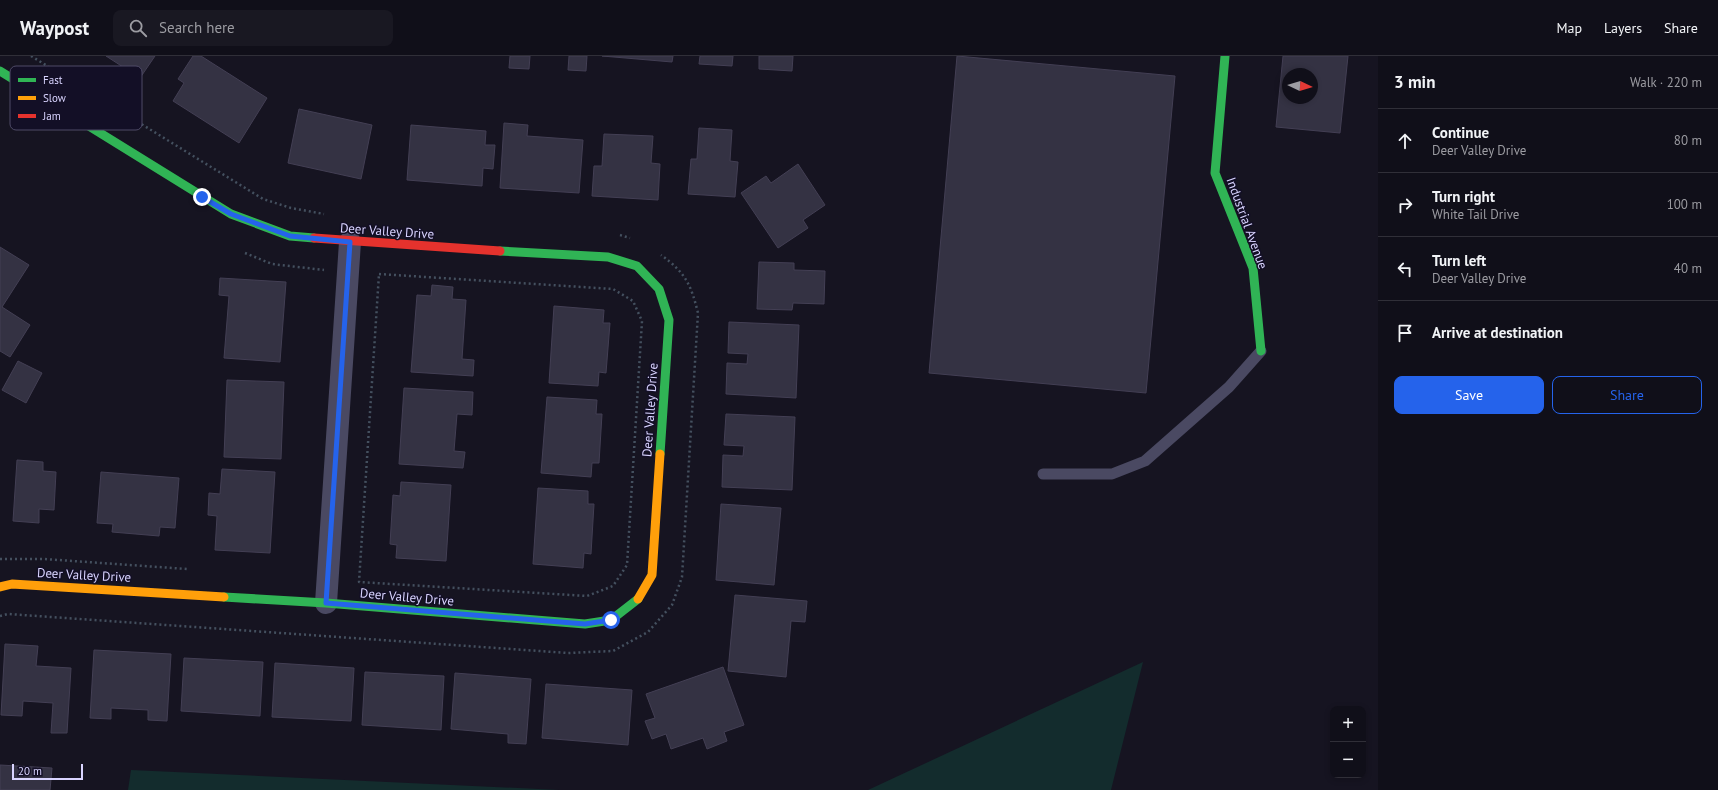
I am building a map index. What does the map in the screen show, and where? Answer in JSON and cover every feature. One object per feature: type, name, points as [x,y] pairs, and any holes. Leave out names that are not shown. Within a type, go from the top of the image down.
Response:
[{"type":"street","name":"Industrial Avenue","points":[[1225,56],[1215,173],[1253,268],[1261,351]]},
{"type":"street","name":"Deer Valley Drive","points":[[0,71],[10,77]]},
{"type":"street","name":"Deer Valley Drive","points":[[0,587],[12,584],[326,603],[585,624],[611,620],[636,602],[652,575],[669,320],[659,290],[637,266],[608,258],[350,242],[290,236],[231,214],[95,130]]},
{"type":"street","points":[[326,603],[350,242]]},
{"type":"lane","points":[[1043,474],[1112,474],[1145,461],[1229,387],[1261,351]]},
{"type":"path","points":[[31,56],[47,66]]},
{"type":"path","points":[[142,124],[263,199],[291,208],[325,214]]},
{"type":"path","points":[[617,235],[625,235],[631,238]]},
{"type":"path","points":[[0,616],[16,614],[568,653],[614,651],[648,632],[672,605],[682,577],[698,313],[691,286],[673,264],[656,252]]},
{"type":"path","points":[[245,253],[272,264],[324,269],[324,277]]},
{"type":"path","points":[[379,274],[613,289],[633,301],[642,321],[627,564],[613,586],[587,596],[359,582],[379,274]]},
{"type":"path","points":[[0,558],[44,559],[193,570]]},
{"type":"green space","points":[[1143,662],[1111,790],[868,790]]},
{"type":"green space","points":[[131,770],[559,790],[128,790]]},
{"type":"building","points":[[106,56],[155,56],[142,75],[142,66],[121,66]]},
{"type":"building","points":[[193,56],[201,56],[267,98],[239,143],[173,101],[184,83],[178,79]]},
{"type":"building","points":[[510,56],[530,56],[529,69],[509,68]]},
{"type":"building","points":[[569,56],[587,56],[586,71],[568,70]]},
{"type":"building","points":[[602,56],[673,56],[672,62]]},
{"type":"building","points":[[700,56],[733,56],[732,66],[699,64]]},
{"type":"building","points":[[759,56],[793,56],[792,71],[759,69]]},
{"type":"building","points":[[957,56],[1175,76],[1146,393],[929,373]]},
{"type":"building","points":[[1283,56],[1348,56],[1340,133],[1276,127]]},
{"type":"building","points":[[299,109],[372,125],[361,179],[288,163]]},
{"type":"building","points":[[504,123],[528,125],[527,136],[583,140],[579,193],[500,188]]},
{"type":"building","points":[[411,125],[486,131],[485,145],[495,145],[493,169],[483,168],[482,186],[407,180]]},
{"type":"building","points":[[699,128],[732,130],[730,161],[738,162],[735,197],[688,194],[691,159],[697,159]]},
{"type":"building","points":[[604,134],[653,136],[651,163],[660,164],[658,200],[592,196],[594,166],[602,166]]},
{"type":"building","points":[[798,164],[825,205],[803,220],[808,228],[778,248],[741,193],[766,176],[771,183]]},
{"type":"building","points":[[0,247],[29,265],[2,307],[30,325],[10,357],[0,351]]},
{"type":"building","points":[[759,262],[794,263],[794,270],[825,271],[824,304],[793,303],[792,310],[757,309]]},
{"type":"building","points":[[220,278],[286,282],[280,362],[224,358],[229,296],[219,295]]},
{"type":"building","points":[[432,285],[453,287],[452,299],[466,300],[462,359],[474,360],[473,376],[411,372],[417,295],[431,296]]},
{"type":"building","points":[[554,306],[604,310],[603,323],[610,323],[606,373],[599,372],[598,386],[549,383]]},
{"type":"building","points":[[729,322],[799,325],[796,398],[726,394],[727,363],[747,364],[748,354],[728,353]]},
{"type":"building","points":[[18,361],[42,373],[26,403],[2,390]]},
{"type":"building","points":[[227,380],[284,382],[281,459],[224,457]]},
{"type":"building","points":[[404,388],[473,392],[472,415],[457,414],[454,451],[465,452],[463,468],[399,464]]},
{"type":"building","points":[[547,397],[597,400],[596,414],[602,414],[599,463],[592,463],[591,477],[541,473]]},
{"type":"building","points":[[726,414],[795,417],[792,490],[722,487],[723,455],[743,456],[744,446],[724,445]]},
{"type":"building","points":[[17,460],[43,462],[43,471],[56,472],[54,510],[39,509],[39,523],[13,521]]},
{"type":"building","points":[[222,469],[275,472],[270,553],[215,550],[217,516],[208,515],[209,493],[220,494]]},
{"type":"building","points":[[101,472],[179,478],[175,528],[160,527],[159,536],[112,532],[113,524],[97,523]]},
{"type":"building","points":[[401,482],[451,485],[446,561],[396,558],[397,545],[390,544],[393,495],[400,496]]},
{"type":"building","points":[[538,488],[588,491],[588,504],[594,504],[591,554],[584,553],[583,568],[533,564]]},
{"type":"building","points":[[721,504],[781,508],[774,585],[716,580]]},
{"type":"building","points":[[735,595],[807,601],[805,622],[791,621],[786,677],[728,671]]},
{"type":"building","points":[[5,644],[38,646],[36,666],[71,668],[67,733],[51,733],[53,703],[23,701],[22,716],[1,715]]},
{"type":"building","points":[[94,650],[171,654],[167,721],[148,720],[148,710],[111,708],[111,719],[90,718]]},
{"type":"building","points":[[184,658],[263,662],[260,716],[181,711]]},
{"type":"building","points":[[275,663],[354,668],[351,721],[272,717]]},
{"type":"building","points":[[723,667],[744,725],[724,732],[727,741],[707,749],[703,738],[671,749],[666,734],[652,739],[645,721],[655,718],[646,694]]},
{"type":"building","points":[[365,672],[444,676],[441,730],[362,725]]},
{"type":"building","points":[[455,673],[531,679],[526,744],[508,743],[508,734],[451,729]]},
{"type":"building","points":[[546,684],[632,690],[628,745],[542,738]]},
{"type":"building","points":[[0,765],[52,768],[50,790],[0,790]]},
{"type":"traffic: fast","points":[[1225,56],[1215,173],[1253,268],[1261,351]]},
{"type":"traffic: fast","points":[[0,71],[10,77]]},
{"type":"traffic: fast","points":[[95,130],[231,214],[290,236],[314,238]]},
{"type":"traffic: fast","points":[[500,251],[608,257],[637,266],[659,289],[669,320],[660,454]]},
{"type":"traffic: fast","points":[[224,597],[326,603],[585,624],[611,620],[638,599]]},
{"type":"traffic: slow","points":[[638,599],[652,575],[660,454]]},
{"type":"traffic: slow","points":[[0,587],[12,584],[224,597]]},
{"type":"traffic: jam","points":[[314,238],[500,251]]},
{"type":"route","points":[[202,197],[231,214],[258,226],[290,236],[350,242],[326,603],[585,624],[611,620]]}]
